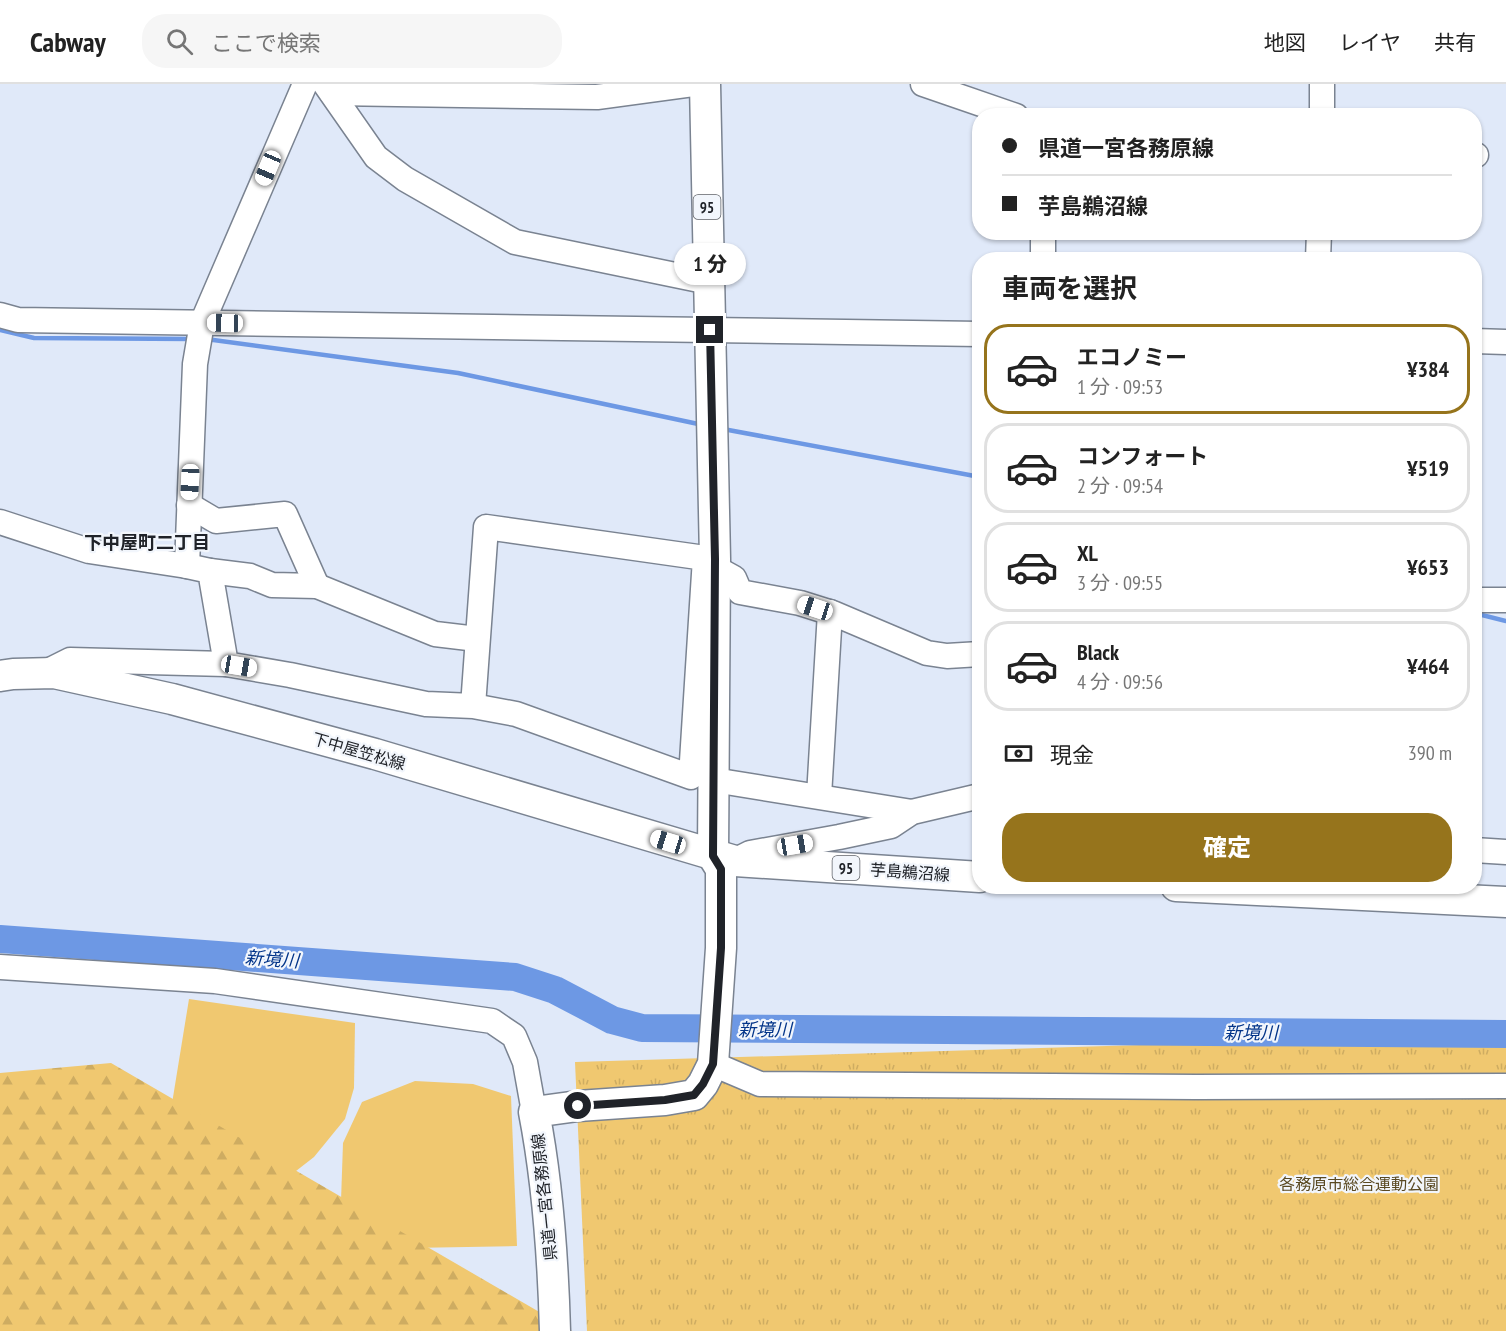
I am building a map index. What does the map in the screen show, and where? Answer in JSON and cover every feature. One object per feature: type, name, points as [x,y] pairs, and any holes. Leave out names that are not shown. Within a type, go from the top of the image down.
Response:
[{"type":"main road","name":"95","points":[[705,84],[712,427],[711,561],[724,858]]},
{"type":"main road","name":"下中屋笠松線","points":[[4,677],[54,673],[172,699],[364,751],[724,858]]},
{"type":"main road","name":"芋島鵜沼線","points":[[724,858],[972,876]]},
{"type":"main road","name":"県道一宮各務原線","points":[[555,1331],[552,1264],[540,1143],[534,1112],[578,1106],[665,1100],[694,1095],[703,1084],[713,1064],[721,948],[721,869],[724,858]]},
{"type":"main road","points":[[1341,894],[1506,902]]},
{"type":"street","points":[[226,664],[198,568],[189,506],[195,364],[200,334],[305,84]]},
{"type":"street","points":[[328,88],[597,98],[693,84]]},
{"type":"street","points":[[922,84],[992,108]]},
{"type":"street","points":[[1322,84],[1322,108]]},
{"type":"street","points":[[328,88],[376,157],[405,179],[515,242],[709,282]]},
{"type":"street","points":[[0,315],[18,320],[200,334],[710,330],[972,334]]},
{"type":"street","points":[[1482,341],[1506,342]]},
{"type":"street","points":[[189,506],[216,521],[285,514],[317,586]]},
{"type":"street","points":[[0,522],[89,551],[250,576],[272,585],[317,586],[435,634],[477,639]]},
{"type":"street","points":[[473,706],[486,526],[711,561],[734,578],[740,592],[800,603],[830,612],[927,653],[947,656],[972,654]]},
{"type":"street","points":[[44,673],[70,660],[226,664],[426,704],[473,706],[516,714],[691,777],[711,561]]},
{"type":"street","points":[[1482,600],[1506,600]]},
{"type":"street","points":[[819,796],[830,612]]},
{"type":"street","points":[[726,782],[912,812]]},
{"type":"street","points":[[724,858],[891,826],[912,812],[972,798]]},
{"type":"street","points":[[1482,850],[1506,852]]},
{"type":"street","points":[[0,967],[215,981],[492,1021],[514,1036],[525,1062],[534,1112]]},
{"type":"street","points":[[713,1064],[760,1084],[1184,1087],[1506,1086]]},
{"type":"green space","points":[[189,999],[355,1023],[354,1088],[345,1119],[314,1157],[287,1178],[161,1171]]},
{"type":"green space","name":"各務原市総合運動公園","points":[[1506,1034],[1506,1331],[587,1331],[575,1062]]},
{"type":"green space","points":[[111,1063],[572,1331],[0,1331],[0,1073]]},
{"type":"green space","points":[[415,1081],[473,1084],[511,1096],[517,1246],[352,1249],[340,1230],[343,1143],[362,1102]]},
{"type":"waterway","points":[[0,330],[34,338],[192,339]]},
{"type":"waterway","points":[[206,339],[458,373],[703,425]]},
{"type":"waterway","points":[[723,429],[972,476]]},
{"type":"waterway","points":[[1482,615],[1506,621]]},
{"type":"waterway","name":"新境川","points":[[0,939],[515,977],[555,990],[612,1020],[642,1028],[1506,1034]]},
{"type":"district","name":"下中屋町二丁目","points":[[147,542]]},
{"type":"route","points":[[578,1106],[665,1100],[694,1095],[703,1084],[713,1064],[721,948],[721,869],[713,856],[715,559],[710,330]]}]
